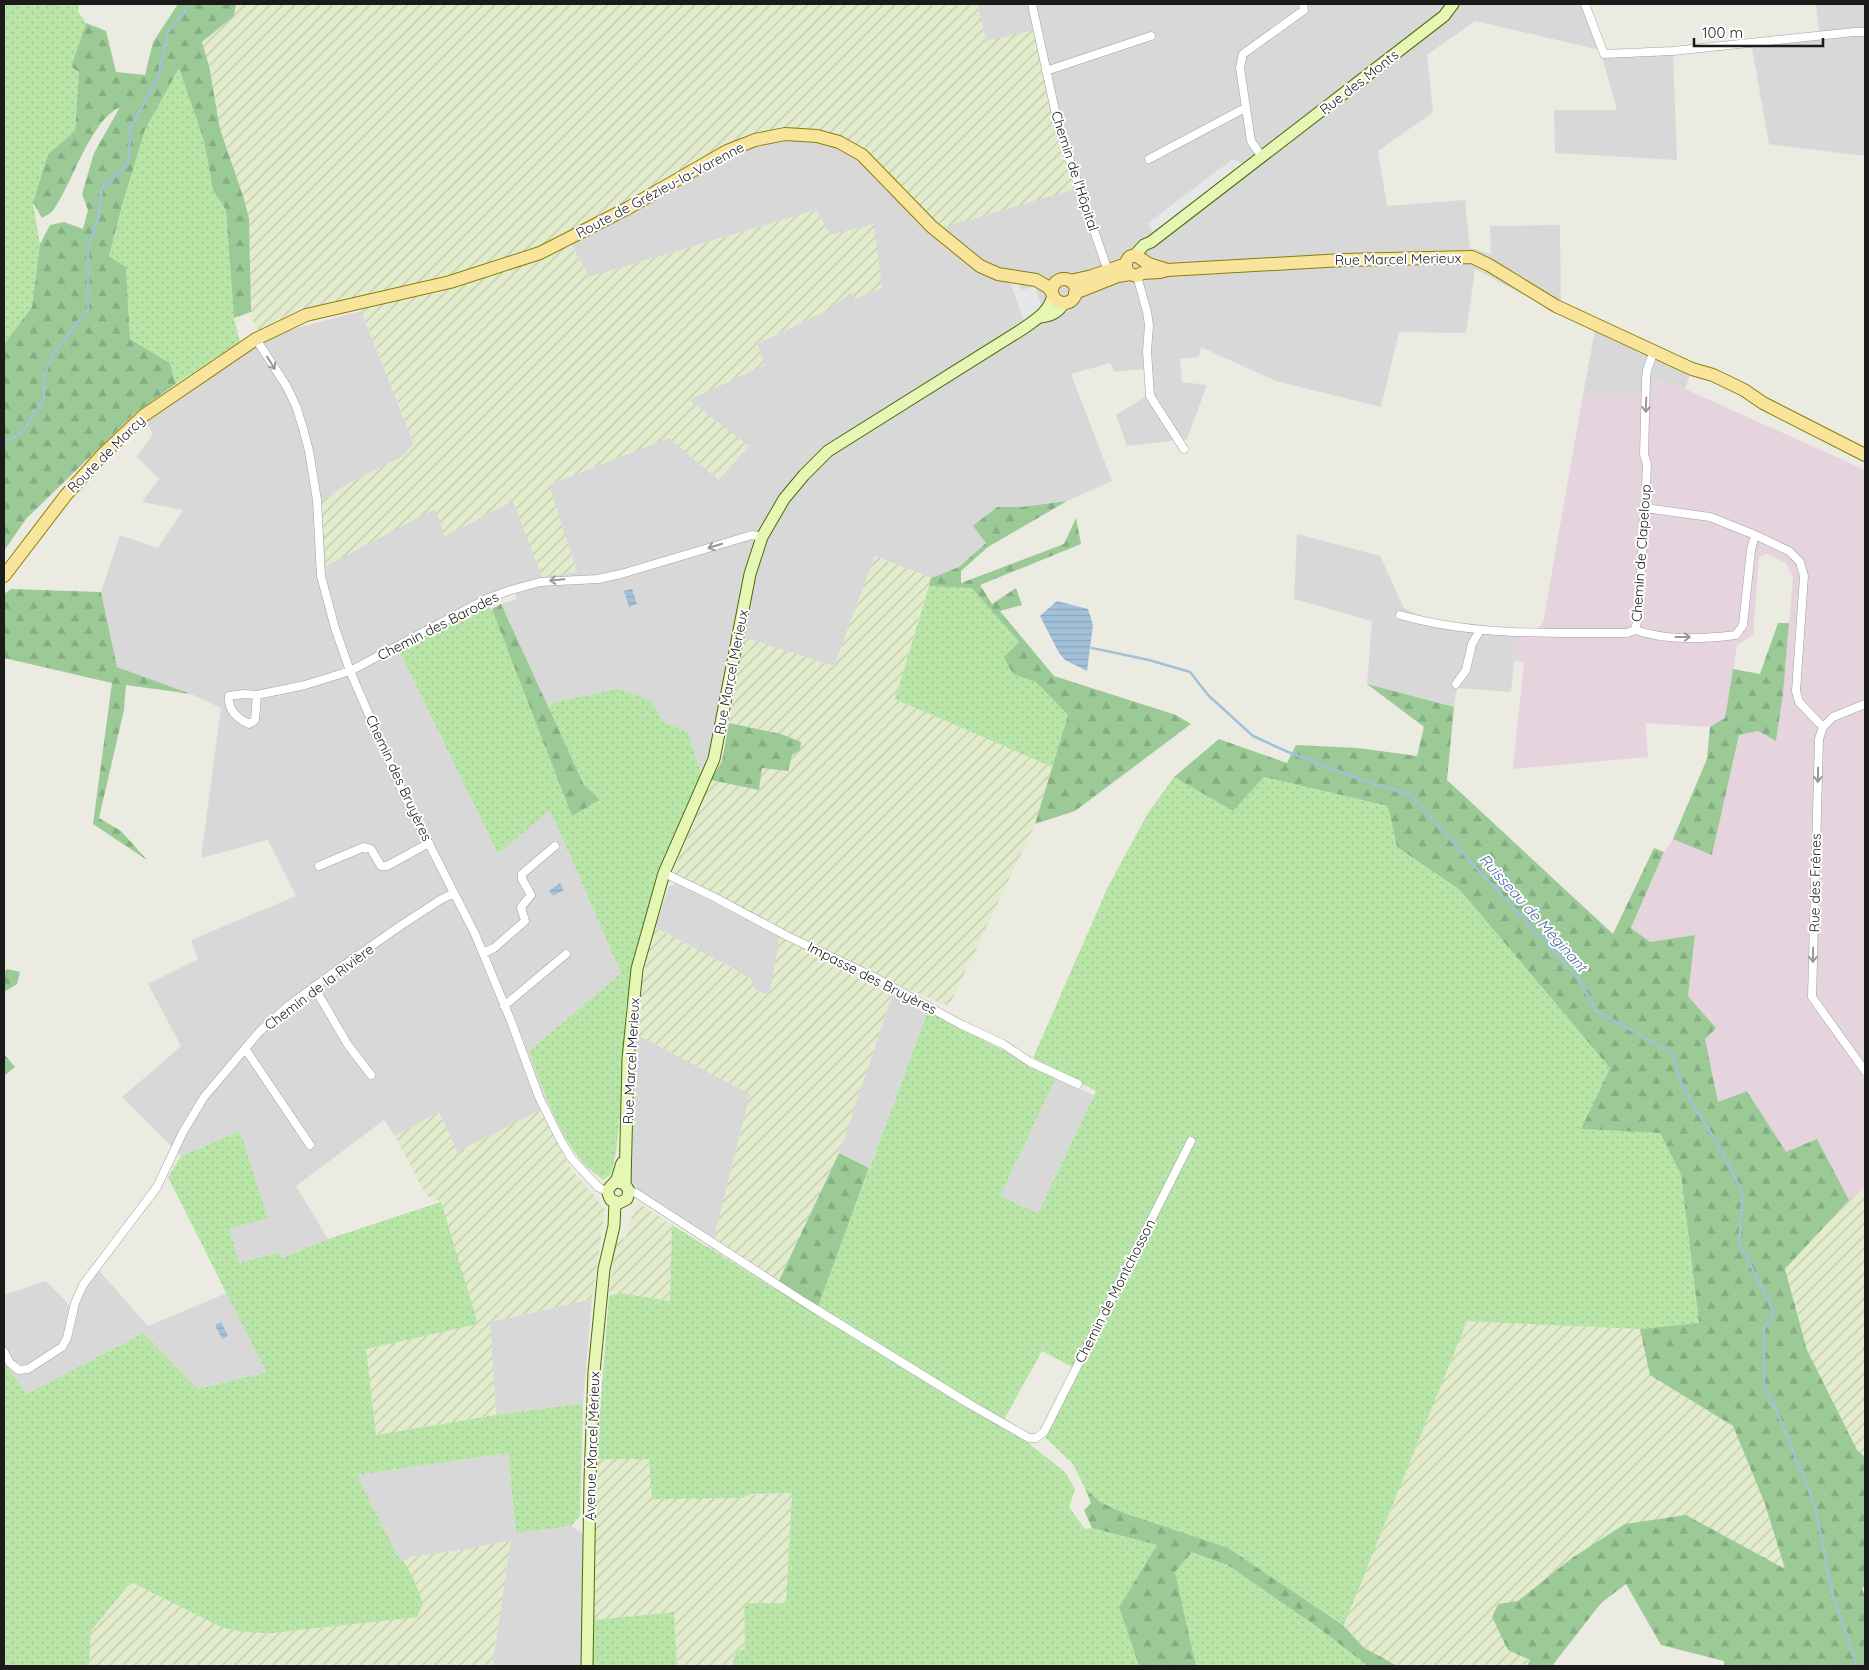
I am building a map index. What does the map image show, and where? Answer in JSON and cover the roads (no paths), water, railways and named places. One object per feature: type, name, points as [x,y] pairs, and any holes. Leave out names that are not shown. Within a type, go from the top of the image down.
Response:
[{"type":"main road","name":"Rue des Monts","points":[[1137,266],[1151,242],[1444,16],[1453,4]]},
{"type":"main road","name":"Route de Grézieu-la-Varenne","points":[[256,339],[306,315],[450,282],[540,253],[628,208],[726,151],[755,140],[785,134],[816,136],[840,142],[862,155],[932,227],[980,266],[998,274],[1036,280],[1048,287],[1056,297]]},
{"type":"main road","name":"Rue Marcel Merieux","points":[[1065,280],[1092,276],[1108,270],[1137,266],[1160,272],[1167,270],[1343,260],[1472,257],[1489,265],[1556,306],[1692,370],[1713,375],[1865,455]]},
{"type":"main road","name":"Rue Marcel Merieux","points":[[1076,293],[1137,266]]},
{"type":"main road","name":"Route de Grézieu-la-Varenne","points":[[1029,279],[1045,276],[1065,280]]},
{"type":"main road","points":[[1065,280],[1074,285],[1076,293],[1071,300],[1056,297],[1054,284],[1065,280]]},
{"type":"main road","name":"Rue Marcel Merieux","points":[[619,1202],[627,1199],[624,1186],[628,1132],[628,1059],[638,969],[664,873],[714,759],[750,574],[762,537],[784,499],[828,451],[1039,317],[1054,313],[1062,307],[1056,297]]},
{"type":"main road","name":"Route de Marcy","points":[[4,576],[66,495],[103,454],[143,416],[256,339]]},
{"type":"main road","name":"Rue Marcel Merieux","points":[[608,1192],[612,1184],[624,1186]]},
{"type":"main road","points":[[608,1192],[608,1196],[619,1202]]},
{"type":"main road","name":"Avenue Marcel Mérieux","points":[[587,1666],[594,1372],[604,1269],[619,1202]]},
{"type":"street","name":"Chemin de l'Hôpital","points":[[1032,4],[1059,129],[1108,270]]},
{"type":"street","points":[[1262,157],[1251,141],[1240,68],[1243,54],[1304,10],[1303,4]]},
{"type":"street","points":[[1585,4],[1604,54],[1673,51],[1865,32]]},
{"type":"street","points":[[1046,71],[1151,36]]},
{"type":"street","points":[[1149,159],[1245,108]]},
{"type":"street","points":[[1137,266],[1148,312],[1147,351],[1150,396],[1184,449]]},
{"type":"street","name":"Chemin des Bruyères","points":[[256,339],[287,387],[296,406],[309,451],[316,500],[321,576],[335,628],[350,671],[403,792],[483,953],[539,1097],[560,1140],[572,1159],[598,1187],[608,1192]]},
{"type":"street","name":"Chemin de Clapeloup","points":[[1400,615],[1417,620],[1480,630],[1626,633],[1635,630],[1638,618],[1646,508],[1647,464],[1644,454],[1646,379],[1647,370],[1654,352]]},
{"type":"street","points":[[1646,508],[1710,517],[1789,551],[1800,562],[1804,576],[1796,691],[1799,702],[1823,727],[1833,717],[1865,704]]},
{"type":"street","name":"Chemin des Barodes","points":[[257,694],[255,720],[250,724],[232,712],[228,704],[229,696],[257,694],[305,685],[350,671],[486,599],[508,591],[540,582],[598,579],[621,574],[752,535],[762,537]]},
{"type":"street","points":[[1635,630],[1649,635],[1666,637],[1716,637],[1736,634],[1743,625],[1751,550],[1755,535]]},
{"type":"street","points":[[1456,684],[1466,670],[1472,644],[1480,630]]},
{"type":"street","name":"Rue des Frênes","points":[[1823,727],[1819,739],[1812,997],[1865,1071]]},
{"type":"street","points":[[319,866],[364,847],[371,849],[382,866],[387,866],[429,843]]},
{"type":"street","points":[[483,953],[494,948],[525,921],[521,907],[531,894],[522,880],[522,874],[555,846]]},
{"type":"street","name":"Impasse des Bruyères","points":[[664,873],[874,977],[960,1024],[1003,1044],[1030,1062],[1078,1084]]},
{"type":"street","name":"Chemin de la Rivière","points":[[4,1352],[10,1363],[19,1370],[28,1369],[62,1347],[67,1338],[75,1302],[83,1285],[157,1187],[184,1132],[204,1097],[246,1050],[260,1031],[288,1006],[314,987],[400,926],[454,893]]},
{"type":"street","points":[[504,1006],[566,954]]},
{"type":"street","points":[[314,987],[348,1045],[371,1076]]},
{"type":"street","points":[[246,1050],[310,1145]]},
{"type":"street","name":"Chemin de Montchosson","points":[[624,1186],[804,1302],[971,1405],[1030,1438],[1036,1438],[1044,1432],[1190,1141]]},
{"type":"water","points":[[632,589],[637,604],[629,607],[624,591]]},
{"type":"water","points":[[1057,601],[1088,609],[1093,625],[1087,671],[1065,660],[1059,653],[1040,616]]},
{"type":"water","points":[[560,883],[564,890],[553,896],[549,891]]},
{"type":"water","points":[[221,1322],[228,1336],[222,1339],[215,1325]]},
{"type":"waterway","points":[[4,443],[22,432],[44,399],[44,374],[53,355],[88,308],[88,249],[98,219],[102,188],[128,163],[131,127],[158,78],[168,32],[190,4]]},
{"type":"waterway","name":"Ruisseau de Méginant","points":[[1092,648],[1149,660],[1190,672],[1208,695],[1253,736],[1288,752],[1370,783],[1412,795],[1436,824],[1578,978],[1597,1011],[1672,1053],[1683,1088],[1718,1145],[1743,1193],[1739,1242],[1772,1308],[1773,1315],[1764,1328],[1764,1386],[1775,1407],[1815,1506],[1832,1591],[1857,1666]]}]
